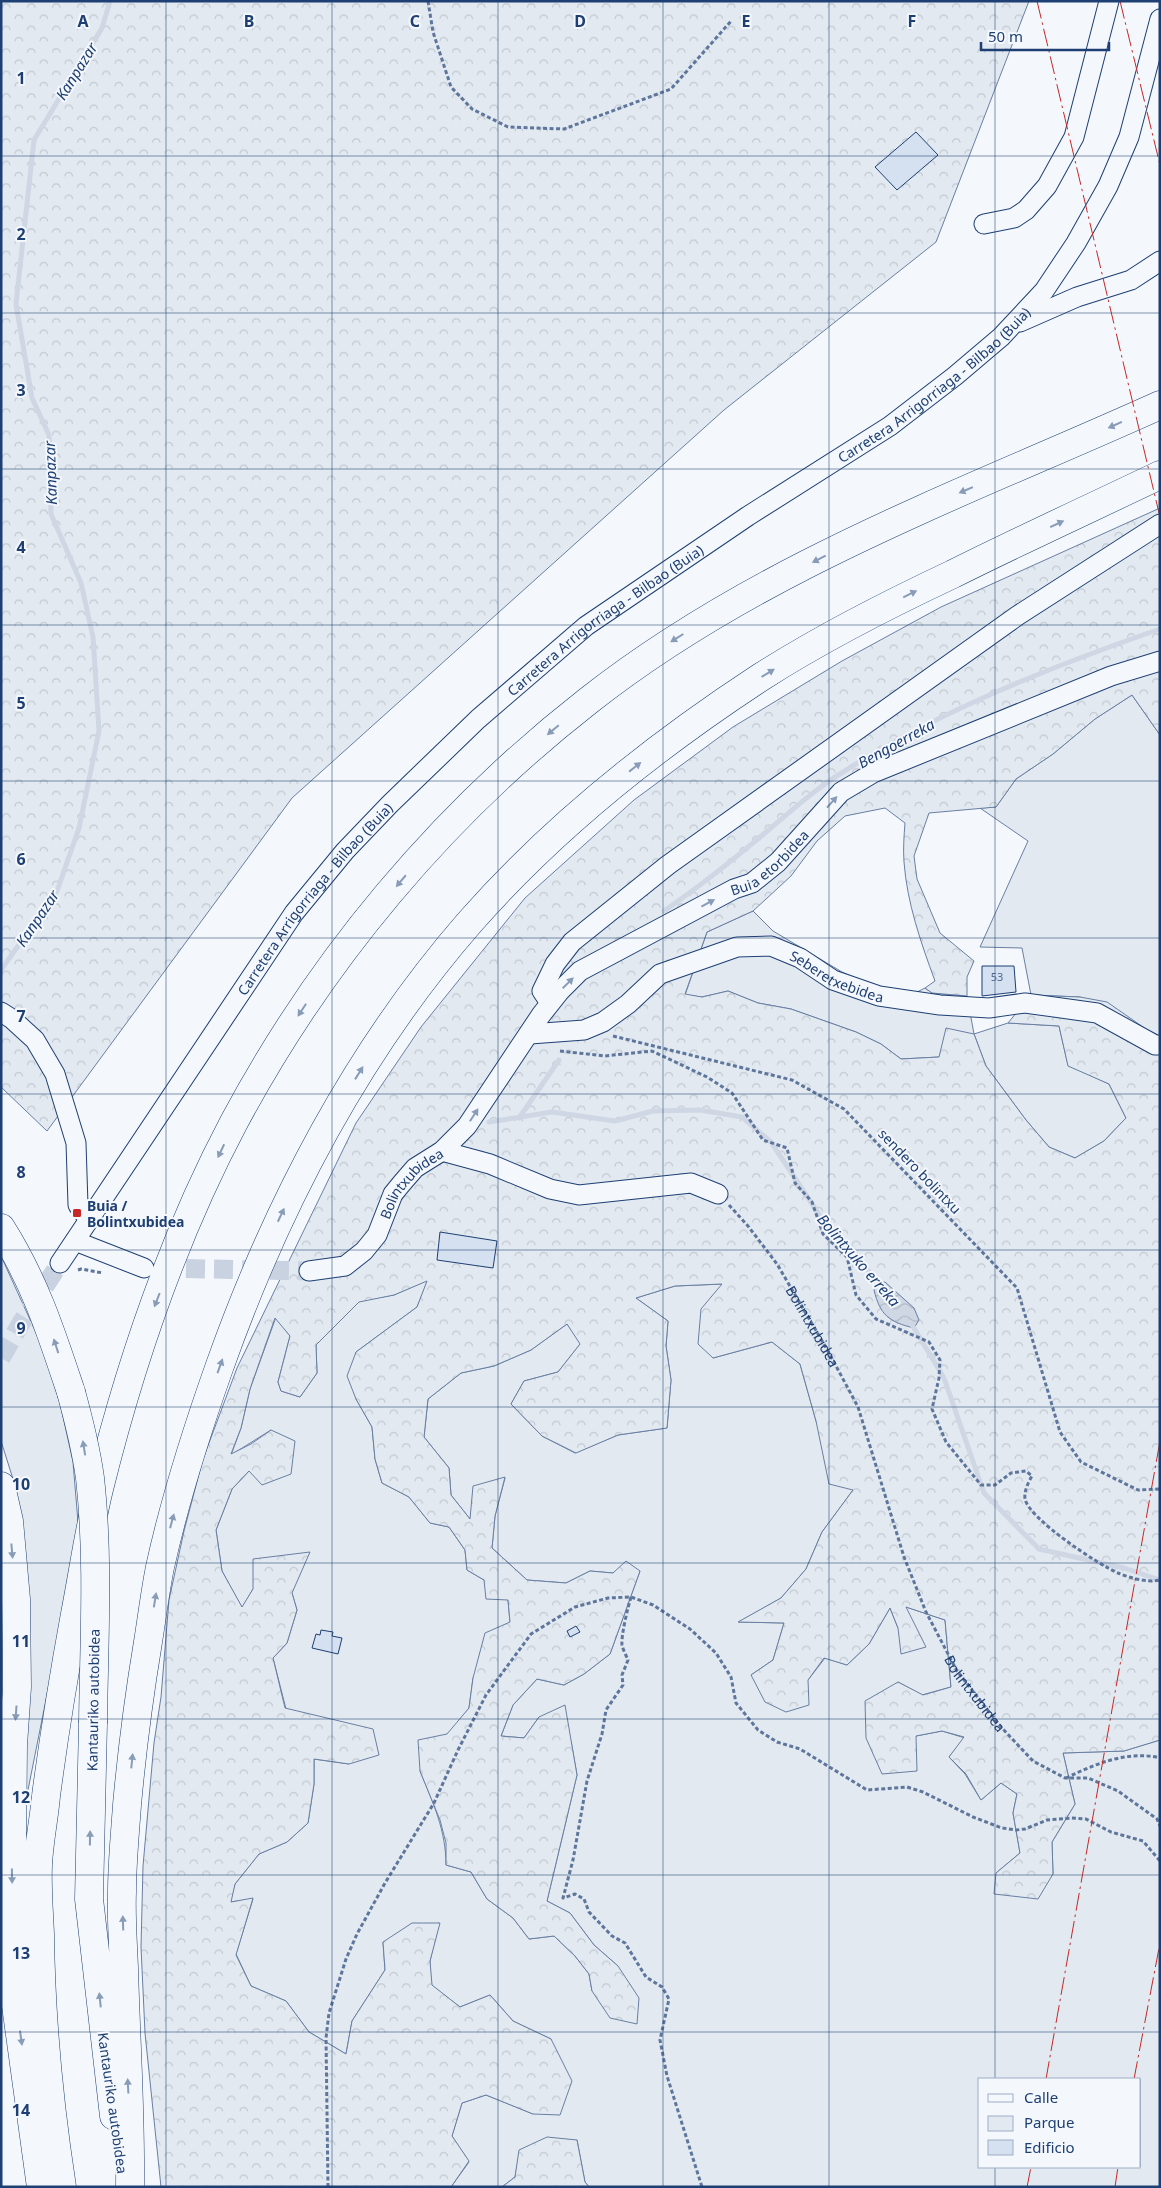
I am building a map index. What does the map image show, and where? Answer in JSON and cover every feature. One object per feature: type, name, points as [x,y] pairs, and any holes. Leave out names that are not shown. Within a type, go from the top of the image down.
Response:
[{"type":"highway","points":[[62,2187],[51,2113],[41,1990],[38,1864],[51,1760],[72,1630],[98,1493],[150,1319],[188,1220],[232,1127],[275,1052],[322,979],[351,940],[432,844],[492,783],[590,699],[652,654],[762,588],[852,542],[1160,405]]},
{"type":"highway","points":[[130,2187],[131,2134],[122,1892],[127,1804],[137,1713],[160,1568],[191,1452],[230,1336],[286,1206],[330,1120],[362,1066],[416,989],[471,921],[557,833],[597,797],[689,726],[762,676],[880,608],[1160,475]]},
{"type":"highway","name":"Kantauriko autobidea","points":[[1,1228],[17,1253],[46,1315],[71,1392],[87,1460],[93,1527],[95,1618],[89,1898],[108,2076],[125,2187]]},
{"type":"highway","points":[[1,1486],[9,1521],[16,1599],[17,1687],[13,1745],[12,1857],[14,1991],[41,2187]]},
{"type":"street","points":[[984,224],[1014,218],[1026,210],[1047,186],[1074,137],[1109,1]]},
{"type":"street","name":"Carretera Arrigorriaga - Bilbao (Buia)","points":[[60,1263],[294,913],[345,850],[390,804],[478,719],[586,626],[748,516],[890,426],[955,376],[1012,325],[1044,291],[1076,243],[1108,186],[1129,137],[1160,19]]},
{"type":"street","points":[[1012,325],[1087,294],[1131,280],[1160,260]]},
{"type":"street","points":[[1055,276],[1071,288],[1087,294]]},
{"type":"street","points":[[550,1003],[542,991],[555,964],[572,942],[668,865],[1017,616],[1160,524]]},
{"type":"street","name":"Buia etorbidea","points":[[442,1152],[468,1126],[550,1003],[580,971],[734,889],[752,883],[778,862],[841,792],[873,773],[1110,676],[1160,661]]},
{"type":"street","name":"Seberetxebidea","points":[[530,1034],[584,1030],[602,1022],[628,1004],[660,974],[737,947],[771,946],[800,958],[833,980],[879,996],[940,1005],[989,1008],[1025,1003],[1097,1013],[1155,1045],[1160,1045]]},
{"type":"street","points":[[1,1012],[12,1019],[35,1040],[55,1074],[76,1143],[78,1205],[89,1220]]},
{"type":"street","name":"Bolintxubidea","points":[[309,1271],[345,1266],[364,1251],[377,1235],[393,1194],[415,1168],[442,1152],[490,1164],[550,1189],[579,1195],[691,1183],[718,1194]]},
{"type":"street","points":[[75,1241],[144,1268]]},
{"type":"path","points":[[428,1],[434,32],[451,87],[472,109],[508,127],[564,129],[671,89],[732,20]]},
{"type":"path","points":[[530,1034],[537,1046],[578,1054],[605,1056],[652,1051],[707,1077],[732,1093],[763,1140],[787,1148],[795,1183],[812,1202],[823,1234],[847,1257],[856,1294],[876,1319],[930,1342],[940,1360],[939,1378],[932,1409],[946,1442],[981,1485],[995,1485],[1011,1473],[1026,1471],[1032,1476],[1026,1487],[1025,1499],[1030,1508],[1064,1541],[1119,1574],[1152,1582],[1160,1580]]},
{"type":"path","name":"sendero bolintxu","points":[[609,1036],[792,1080],[844,1109],[1017,1288],[1060,1432],[1081,1462],[1138,1490],[1160,1489]]},
{"type":"path","name":"Bolintxubidea","points":[[718,1194],[748,1226],[777,1264],[858,1407],[904,1557],[926,1612],[958,1671],[1001,1727],[1032,1761],[1066,1778],[1088,1778],[1118,1791],[1157,1819],[1160,1826]]},
{"type":"path","points":[[631,1597],[624,1620],[622,1644],[628,1660],[622,1675],[623,1685],[606,1710],[602,1734],[586,1781],[573,1860],[563,1898],[575,1894],[584,1899],[589,1912],[612,1936],[625,1943],[646,1977],[662,1987],[669,1999],[660,2040],[661,2048],[667,2076],[702,2187]]},
{"type":"path","points":[[328,2187],[326,2038],[330,2013],[346,1959],[357,1934],[434,1803],[486,1695],[531,1634],[575,1607],[608,1598],[631,1597],[653,1605],[690,1629],[716,1654],[731,1677],[736,1703],[758,1730],[777,1742],[800,1749],[867,1790],[907,1787],[923,1792],[972,1817],[1002,1828],[1016,1830],[1025,1829],[1047,1820],[1071,1818],[1086,1820],[1111,1832],[1142,1841],[1160,1861]]},
{"type":"path","points":[[1066,1778],[1088,1767],[1117,1758],[1145,1755],[1160,1758]]},
{"type":"green space","points":[[1,1],[1029,1],[936,242],[724,410],[292,798],[47,1131],[1,1087]]},
{"type":"green space","points":[[1160,508],[1160,735],[1132,695],[1095,719],[1053,754],[1016,779],[996,807],[929,813],[914,856],[917,879],[940,933],[974,961],[967,977],[967,996],[932,993],[925,988],[935,981],[911,908],[908,893],[904,857],[905,823],[885,808],[845,816],[817,841],[791,876],[753,911],[707,932],[685,994],[702,997],[728,991],[758,1003],[791,1009],[856,1032],[881,1044],[901,1059],[939,1057],[946,1028],[974,1034],[986,1066],[1026,1120],[1049,1147],[1075,1158],[1104,1141],[1126,1118],[1109,1084],[1068,1066],[1059,1026],[1008,1023],[1031,995],[1080,997],[1107,1002],[1156,1036],[1160,1036],[1160,1740],[1124,1751],[1063,1753],[1075,1804],[1052,1842],[1053,1874],[1038,1899],[994,1894],[996,1873],[1020,1853],[1013,1813],[1017,1794],[1001,1783],[981,1800],[966,1774],[949,1757],[964,1737],[942,1731],[916,1736],[917,1771],[882,1774],[866,1738],[865,1701],[898,1682],[923,1695],[951,1687],[945,1620],[906,1607],[926,1647],[901,1654],[898,1628],[890,1608],[869,1644],[847,1665],[824,1658],[808,1680],[809,1705],[786,1712],[765,1702],[751,1675],[773,1660],[784,1623],[738,1622],[781,1598],[806,1569],[822,1532],[853,1490],[829,1484],[816,1421],[800,1364],[772,1342],[713,1358],[698,1344],[701,1309],[722,1284],[675,1286],[636,1298],[668,1321],[666,1346],[671,1380],[667,1428],[618,1435],[576,1453],[542,1436],[511,1404],[524,1381],[558,1372],[580,1344],[567,1324],[531,1350],[494,1366],[461,1373],[428,1399],[424,1437],[449,1468],[451,1495],[470,1519],[473,1486],[505,1477],[495,1516],[492,1548],[527,1580],[566,1583],[590,1571],[613,1573],[626,1561],[640,1571],[610,1654],[584,1674],[564,1685],[537,1679],[513,1705],[501,1736],[524,1738],[539,1717],[565,1705],[577,1775],[547,1901],[570,1913],[594,1945],[618,1966],[639,1998],[637,2024],[610,2018],[592,1991],[589,1974],[575,1956],[554,1936],[529,1939],[513,1918],[487,1899],[471,1872],[446,1865],[446,1843],[440,1820],[420,1771],[418,1740],[447,1734],[469,1708],[473,1678],[485,1633],[510,1622],[508,1600],[486,1599],[484,1580],[467,1570],[465,1550],[449,1527],[430,1523],[409,1497],[382,1483],[375,1459],[372,1427],[356,1399],[347,1376],[356,1352],[417,1307],[427,1281],[394,1295],[359,1302],[316,1345],[317,1373],[300,1397],[281,1391],[278,1382],[290,1336],[275,1318],[250,1389],[241,1428],[231,1454],[251,1444],[271,1430],[295,1441],[291,1474],[262,1485],[249,1471],[232,1489],[216,1530],[222,1571],[242,1607],[253,1589],[253,1559],[310,1552],[292,1593],[297,1610],[287,1643],[273,1658],[285,1708],[373,1729],[379,1755],[349,1764],[314,1759],[314,1784],[308,1823],[287,1842],[259,1854],[235,1884],[231,1902],[253,1898],[236,1955],[251,1986],[286,2001],[309,2032],[346,2054],[352,2021],[385,1970],[383,1942],[412,1923],[440,1923],[430,1961],[432,1985],[460,2007],[490,1995],[513,2021],[551,2039],[572,2081],[560,2115],[533,2114],[486,2095],[462,2103],[452,2136],[469,2161],[451,2187],[161,2187],[145,2033],[141,1947],[143,1866],[169,1600],[184,1531],[203,1459],[237,1368],[356,1123],[421,1027],[525,898],[634,800],[733,727],[842,661],[941,607]]},
{"type":"green space","points":[[1132,695],[1160,735],[1160,1036],[1080,997],[1031,995],[1022,948],[980,947],[1028,841],[980,808],[996,807],[1016,779],[1053,754],[1095,719]]},
{"type":"green space","points":[[753,911],[773,931],[842,972],[878,988],[913,994],[925,988],[932,993],[967,996],[974,1034],[939,1057],[901,1059],[881,1044],[856,1032],[791,1009],[758,1003],[728,991],[702,997],[685,995],[707,932]]},
{"type":"green space","points":[[1008,1023],[1059,1026],[1068,1065],[1109,1084],[1126,1118],[1104,1141],[1075,1158],[1049,1147],[1026,1120],[986,1066],[974,1034]]},
{"type":"green space","points":[[1,1256],[43,1348],[59,1399],[73,1462],[79,1534],[23,1815],[25,1565],[13,1479],[1,1441]]},
{"type":"green space","points":[[428,1280],[417,1307],[356,1352],[356,1399],[372,1427],[375,1459],[382,1483],[409,1497],[430,1523],[449,1527],[465,1550],[467,1570],[484,1580],[508,1600],[510,1622],[473,1678],[469,1708],[420,1771],[441,1828],[446,1865],[471,1872],[487,1899],[513,1918],[529,1939],[554,1936],[575,1956],[589,1974],[592,1991],[618,1966],[594,1945],[570,1913],[547,1901],[577,1775],[571,1741],[539,1717],[524,1738],[501,1736],[513,1705],[537,1679],[564,1685],[584,1674],[610,1654],[640,1571],[613,1573],[590,1571],[566,1583],[527,1580],[492,1548],[495,1516],[505,1478],[470,1519],[451,1495],[449,1468],[424,1437],[428,1399],[461,1373],[494,1366],[531,1350],[567,1324],[581,1343],[558,1372],[524,1381],[511,1404],[542,1436],[575,1453],[618,1435],[667,1428],[671,1380],[666,1346],[668,1321],[636,1298],[675,1286],[723,1284],[713,1358],[772,1342],[800,1364],[816,1421],[853,1490],[822,1532],[806,1569],[781,1598],[739,1622],[784,1623],[773,1660],[751,1675],[808,1680],[825,1658],[847,1665],[869,1644],[890,1608],[898,1628],[906,1607],[945,1620],[951,1687],[922,1695],[898,1682],[916,1736],[942,1731],[965,1738],[949,1757],[965,1774],[981,1800],[1001,1783],[1017,1794],[1013,1813],[1020,1853],[996,1873],[1053,1874],[1052,1842],[1075,1804],[1063,1753],[1124,1751],[1160,1740],[1160,2187],[589,2187],[585,2182],[577,2140],[520,2150],[515,2177],[502,2187],[451,2187],[469,2162],[452,2136],[462,2103],[486,2095],[533,2114],[551,2039],[513,2021],[490,1995],[460,2007],[431,1985],[430,1961],[439,1923],[383,1942],[385,1970],[352,2021],[346,2054],[309,2032],[286,2001],[251,1986],[236,1954],[253,1899],[230,1902],[235,1884],[259,1854],[287,1842],[308,1823],[314,1784],[314,1759],[349,1764],[340,1722],[286,1709],[273,1658],[287,1643],[297,1610],[292,1593],[253,1589],[242,1608],[222,1571],[216,1530],[232,1489],[249,1471],[271,1430],[231,1455],[241,1428],[250,1389],[276,1317],[290,1336],[278,1382],[281,1391],[300,1397],[317,1373],[316,1345],[359,1301],[394,1295]]},
{"type":"green space","points":[[547,2137],[577,2140],[585,2182],[589,2187],[502,2187],[515,2177],[519,2150]]},
{"type":"water","points":[[885,1282],[914,1308],[919,1320],[914,1328],[892,1320],[879,1306],[874,1290],[878,1283]]},
{"type":"building","points":[[916,132],[938,155],[897,190],[875,167]]},
{"type":"building","points":[[982,966],[1014,966],[1016,992],[982,996]]},
{"type":"building","points":[[440,1232],[497,1241],[493,1268],[437,1260]]},
{"type":"building","points":[[576,1626],[580,1632],[570,1637],[567,1631]]},
{"type":"building","points":[[321,1630],[333,1632],[332,1636],[342,1638],[338,1654],[312,1648],[316,1634],[320,1635]]},
{"type":"waterway","name":"Kanpazar","points":[[1,970],[57,891],[79,828],[99,731],[93,637],[81,583],[51,514],[49,435],[32,398],[16,304],[34,140],[102,28],[110,1]]},
{"type":"waterway","name":"Bengoerreka","points":[[664,911],[728,864],[823,786],[880,750],[918,729],[997,691],[1079,658],[1160,629]]},
{"type":"waterway","name":"Bengoerreka","points":[[519,1118],[559,1060]]},
{"type":"waterway","name":"Bolintxuko erreka","points":[[489,1122],[552,1112],[615,1121],[653,1111],[700,1110],[742,1117],[771,1142],[828,1228],[850,1246],[881,1288]]},
{"type":"waterway","name":"Bolintxuko erreka","points":[[911,1323],[944,1378],[984,1493],[1039,1549],[1124,1568],[1160,1580]]},
{"type":"tunnel","points":[[1,1358],[60,1263]]},
{"type":"tunnel","points":[[158,1268],[309,1271]]},
{"type":"power","points":[[1037,1],[1160,517]]},
{"type":"power","points":[[1120,1],[1160,165]]},
{"type":"power","points":[[1046,2078],[1160,1441]]},
{"type":"power","points":[[1134,2078],[1160,1943]]},
{"type":"power","points":[[1027,2187],[1031,2168]]},
{"type":"power","points":[[1115,2187],[1118,2168]]},
{"type":"place","name":"Buia / Bolintxubidea","points":[[77,1213]]}]
